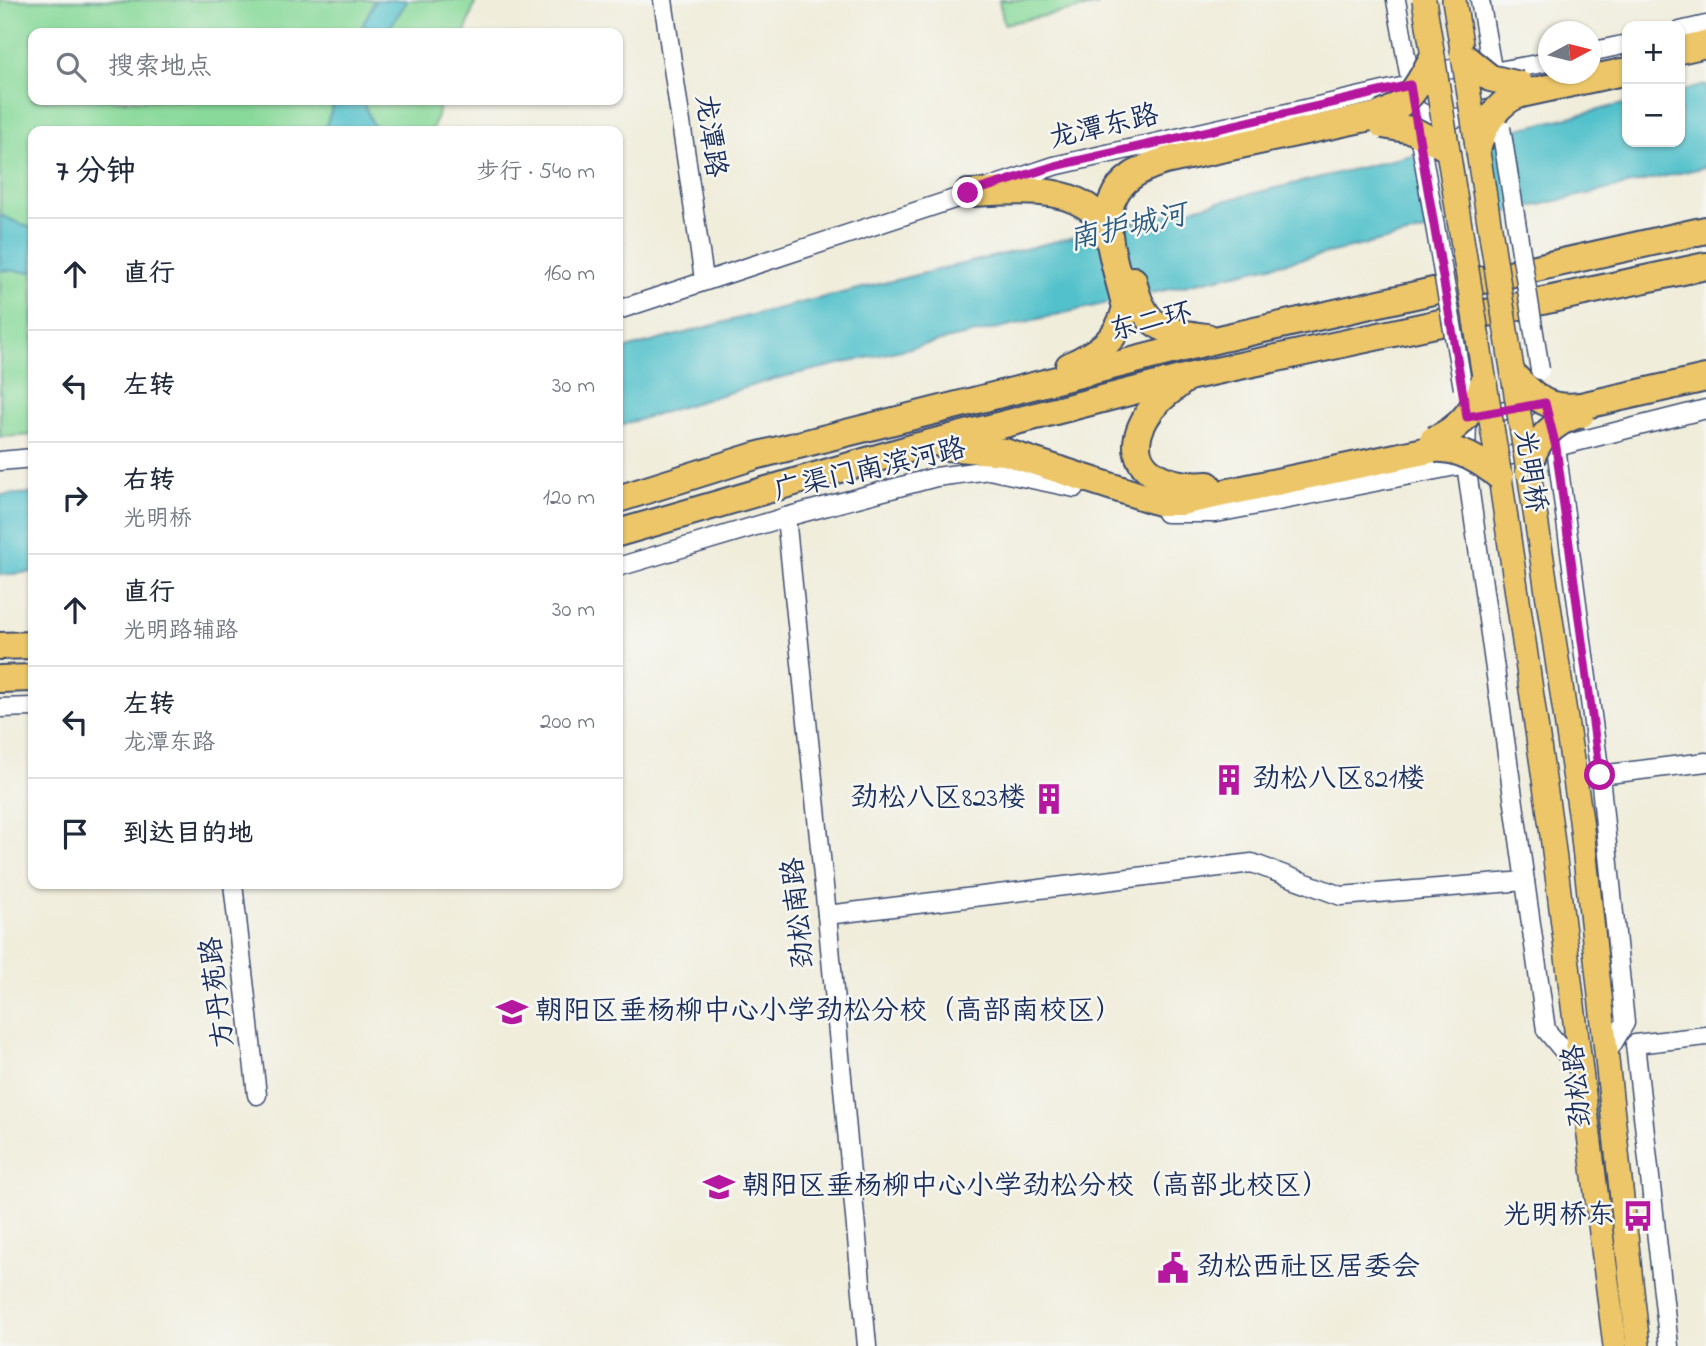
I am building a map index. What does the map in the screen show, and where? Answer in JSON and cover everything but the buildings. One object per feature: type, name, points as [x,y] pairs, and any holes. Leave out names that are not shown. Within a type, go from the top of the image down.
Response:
[{"type":"highway","points":[[1685,49],[1706,44]]},
{"type":"highway","points":[[1685,59],[1706,54]]},
{"type":"highway","points":[[1463,56],[1513,92],[1622,72]]},
{"type":"highway","points":[[1223,338],[1170,331],[1156,325],[1132,307],[1113,223],[1127,199],[1139,186],[1157,176],[1382,120],[1416,91],[1432,59]]},
{"type":"highway","points":[[1601,68],[1622,63]]},
{"type":"highway","points":[[1478,147],[1483,128],[1513,92],[1541,84]]},
{"type":"highway","points":[[1382,120],[1412,130],[1433,146]]},
{"type":"highway","points":[[968,193],[1032,192],[1071,198],[1113,223]]},
{"type":"highway","name":"东二环","points":[[623,497],[755,456],[1223,338],[1706,230]]},
{"type":"highway","points":[[624,534],[919,446],[1188,377],[1706,266]]},
{"type":"highway","points":[[1045,383],[1108,344],[1132,307]]},
{"type":"highway","points":[[1514,376],[1532,394],[1550,406],[1581,410],[1706,387]]},
{"type":"highway","points":[[1188,377],[1159,400],[1144,421],[1138,448],[1147,471],[1162,481],[1186,487],[1216,484],[1434,444],[1471,457],[1500,477]]},
{"type":"highway","points":[[1529,472],[1530,457],[1541,439],[1581,410],[1706,378]]},
{"type":"highway","points":[[919,446],[1005,452],[1159,502],[1181,502],[1434,444],[1449,433],[1479,398],[1473,385]]},
{"type":"highway","points":[[0,646],[28,645]]},
{"type":"highway","points":[[0,679],[28,678]]},
{"type":"main road","name":"光明桥","points":[[1424,0],[1432,59],[1433,146],[1473,385],[1500,477],[1551,827]]},
{"type":"main road","name":"光明桥","points":[[1454,0],[1581,820]]},
{"type":"main road","name":"劲松路","points":[[1581,820],[1637,1346]]},
{"type":"main road","name":"劲松路","points":[[1551,827],[1615,1346]]},
{"type":"street","name":"龙潭路","points":[[663,0],[704,279]]},
{"type":"street","points":[[1396,0],[1415,108],[1433,146]]},
{"type":"street","points":[[1480,0],[1493,72],[1513,92]]},
{"type":"street","points":[[1685,30],[1706,25]]},
{"type":"street","points":[[1601,50],[1622,45]]},
{"type":"street","points":[[1493,72],[1538,64]]},
{"type":"street","name":"龙潭东路","points":[[623,308],[704,279],[1055,166],[1410,85],[1421,74],[1480,66],[1493,72]]},
{"type":"street","points":[[1415,108],[1431,118],[1461,120],[1513,92]]},
{"type":"street","points":[[1513,92],[1501,128],[1545,403],[1556,447],[1600,775],[1625,1023],[1606,1055]]},
{"type":"street","points":[[1473,385],[1467,417],[1466,464],[1546,1030],[1582,1073]]},
{"type":"street","points":[[1467,417],[1545,403]]},
{"type":"street","points":[[1556,447],[1706,409]]},
{"type":"street","name":"广渠门南滨河路","points":[[623,566],[786,517],[936,477],[989,470],[1045,479],[1172,514],[1216,513],[1556,447]]},
{"type":"street","points":[[0,461],[28,458]]},
{"type":"street","name":"劲松南路","points":[[786,517],[827,915],[867,1346]]},
{"type":"street","points":[[0,708],[28,707]]},
{"type":"street","points":[[1600,775],[1706,762]]},
{"type":"street","points":[[827,915],[1252,863],[1341,896],[1525,881]]},
{"type":"street","name":"方丹苑路","points":[[234,889],[257,1095]]},
{"type":"street","points":[[1669,1346],[1634,1044],[1706,1036]]},
{"type":"green space","points":[[0,0],[476,0],[467,28],[28,28],[28,105],[440,105],[434,126],[28,126],[28,435],[0,437]]},
{"type":"green space","points":[[999,0],[1097,0],[1098,5],[1004,24]]},
{"type":"water","points":[[375,0],[408,0],[389,28],[361,28]]},
{"type":"water","name":"南护城河","points":[[1706,85],[1706,167],[774,379],[623,424],[623,350],[751,315],[1622,104],[1622,147],[1685,147],[1685,90]]},
{"type":"water","points":[[333,105],[364,105],[374,126],[326,126]]},
{"type":"water","points":[[0,215],[28,227],[28,272],[0,270]]},
{"type":"water","points":[[28,493],[28,572],[0,575],[0,495]]},
{"type":"pier","points":[[1488,134],[1488,154],[1499,218],[1445,230],[1430,147]]},
{"type":"place","name":"劲松八区821楼","points":[[1229,780]]},
{"type":"place","name":"劲松八区823楼","points":[[1049,799]]},
{"type":"place","name":"朝阳区垂杨柳中心小学劲松分校（高部南校区）","points":[[512,1012]]},
{"type":"place","name":"朝阳区垂杨柳中心小学劲松分校（高部北校区）","points":[[719,1187]]},
{"type":"place","name":"光明桥东","points":[[1638,1216]]},
{"type":"place","name":"劲松西社区居委会","points":[[1173,1268]]},
{"type":"route","points":[[968,193],[1055,166],[1410,85],[1467,417],[1545,403],[1556,447],[1600,775]]}]
